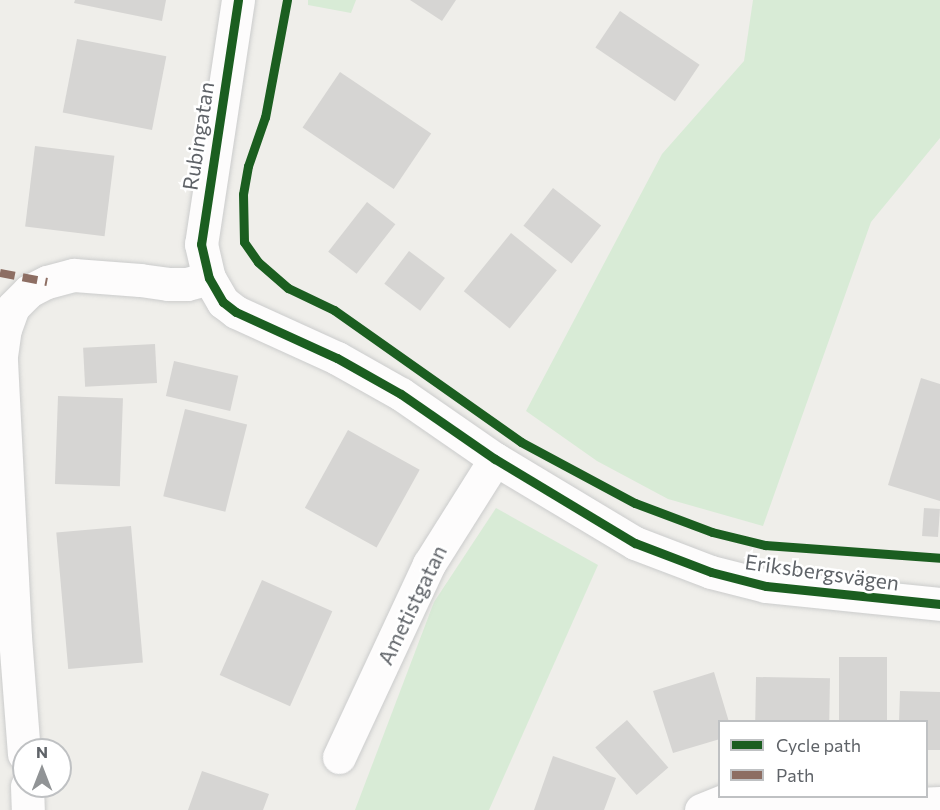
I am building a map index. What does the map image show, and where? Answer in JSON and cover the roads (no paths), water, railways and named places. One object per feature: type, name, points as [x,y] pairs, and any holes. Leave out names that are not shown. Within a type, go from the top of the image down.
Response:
[{"type":"street","name":"Rubingatan","points":[[209,278],[201,244],[203,221],[238,0]]},
{"type":"street","points":[[23,738],[15,637],[1,356],[5,329],[13,307],[28,291],[47,282],[74,276],[168,284],[187,284],[209,278]]},
{"type":"street","name":"Eriksbergsvägen","points":[[209,278],[223,302],[236,312],[337,358],[392,389],[495,459],[635,543],[711,572],[766,586],[847,597],[940,604]]},
{"type":"street","name":"Ametistgatan","points":[[339,757],[429,564],[495,459]]},
{"type":"street","points":[[701,810],[731,798]]},
{"type":"street","points":[[768,798],[849,809],[940,803]]}]
